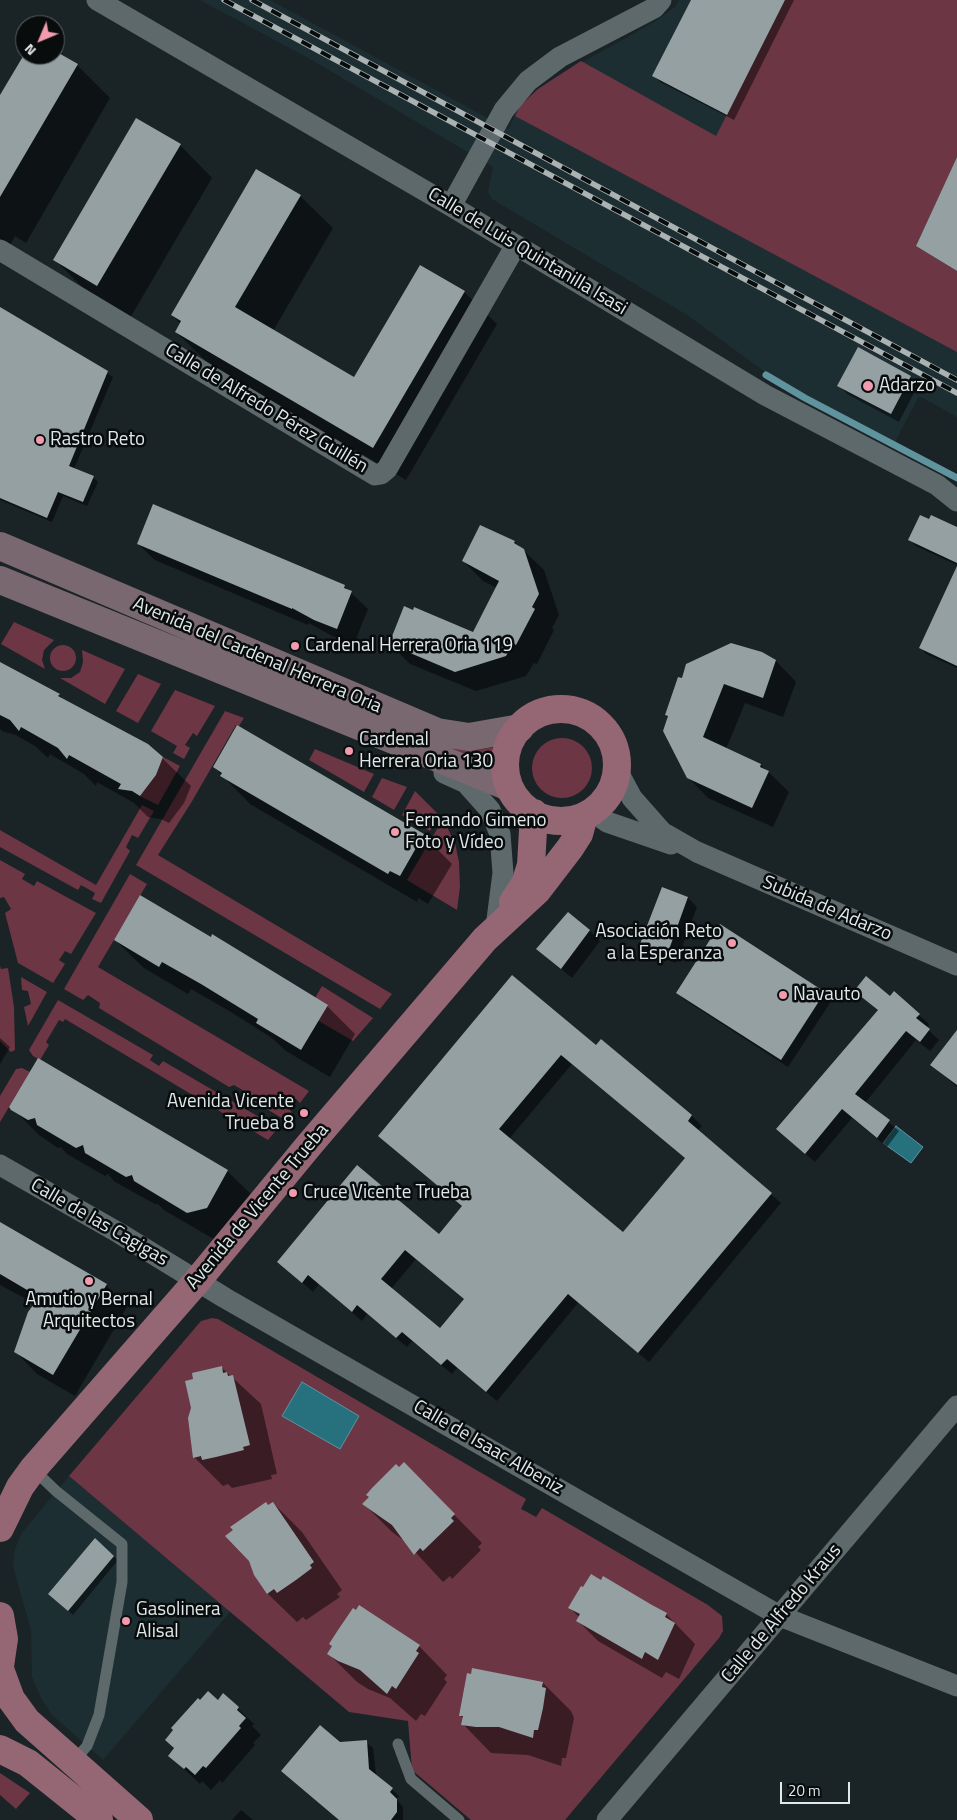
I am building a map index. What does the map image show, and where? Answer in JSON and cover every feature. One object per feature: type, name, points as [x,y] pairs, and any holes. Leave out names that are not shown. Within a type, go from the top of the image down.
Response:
[{"type":"main road","name":"Avenida del Cardenal Herrera Oria","points":[[0,546],[438,732],[469,737],[520,728]]},
{"type":"main road","name":"Avenida del Cardenal Herrera Oria","points":[[0,580],[378,736],[508,787]]},
{"type":"main road","points":[[554,710],[572,710],[589,716],[609,735],[617,757],[617,770],[611,791],[589,814],[563,821],[552,820],[534,813],[524,806],[508,787],[505,772],[506,756],[511,741],[520,728],[537,714],[554,710]]},
{"type":"main road","name":"Avenida de Vicente Trueba","points":[[0,1528],[18,1486],[197,1281],[310,1144],[496,927],[525,884],[531,865],[534,813]]},
{"type":"main road","name":"Avenida de Vicente Trueba","points":[[496,927],[537,891],[575,841],[589,814]]},
{"type":"main road","points":[[0,1616],[4,1639],[0,1668],[11,1698],[27,1721],[139,1820]]},
{"type":"main road","points":[[0,1749],[28,1763],[98,1820]]},
{"type":"street","name":"Calle de Luis Quintanilla Isasi","points":[[97,0],[451,206],[765,395],[937,485],[957,502]]},
{"type":"street","points":[[451,206],[504,110],[528,81],[560,57],[654,8],[661,0]]},
{"type":"street","name":"Calle de Alfredo Pérez Guillén","points":[[0,250],[374,474],[381,474],[387,469],[516,245]]},
{"type":"street","name":"Avenida del Cardenal Herrera Oria","points":[[378,736],[466,783],[490,810],[500,834],[503,873],[498,897],[496,927]]},
{"type":"street","name":"Subida de Adarzo","points":[[617,770],[632,798],[645,815],[662,832],[698,852]]},
{"type":"street","name":"Subida de Adarzo","points":[[589,814],[607,822],[698,852],[957,965]]},
{"type":"street","name":"Calle de las Cagigas","points":[[0,1165],[119,1232],[197,1281]]},
{"type":"street","name":"Calle de Isaac Albeniz","points":[[197,1281],[780,1616],[957,1686]]},
{"type":"street","name":"Calle de Alfredo Kraus","points":[[607,1820],[957,1406]]},
{"type":"lane","points":[[18,1486],[56,1491],[122,1544],[122,1582],[99,1715],[87,1746],[73,1762]]},
{"type":"lane","points":[[398,1744],[411,1779],[459,1820]]},
{"type":"shaded area","points":[[200,0],[270,0],[508,129],[520,106],[549,81],[654,22],[675,7],[679,0],[957,0],[957,417],[919,396],[895,442],[772,377],[687,315],[492,199],[488,192],[493,167],[310,59]]},
{"type":"shaded area","points":[[785,0],[957,0],[957,157],[916,246],[957,271],[957,352],[515,116],[520,106],[538,89],[581,61],[716,136]]},
{"type":"shaded area","points":[[14,622],[54,640],[44,650],[42,660],[45,669],[1,644]]},
{"type":"shaded area","points":[[63,645],[72,649],[76,658],[72,667],[63,671],[54,667],[50,658],[54,649]]},
{"type":"shaded area","points":[[82,650],[125,669],[105,704],[60,678],[71,678],[80,672],[83,662]]},
{"type":"shaded area","points":[[138,674],[161,684],[138,723],[116,711]]},
{"type":"shaded area","points":[[175,690],[215,706],[197,736],[193,733],[185,745],[190,748],[184,759],[173,753],[177,746],[151,731]]},
{"type":"shaded area","points":[[225,711],[244,718],[239,726],[236,725],[191,803],[158,855],[392,994],[380,1009],[136,865]]},
{"type":"shaded area","points":[[556,738],[568,738],[584,746],[590,756],[592,768],[590,780],[584,790],[568,798],[556,798],[540,790],[532,774],[532,762],[540,746]]},
{"type":"shaded area","points":[[441,745],[475,750],[495,747],[493,774]]},
{"type":"shaded area","points":[[315,749],[374,774],[364,792],[309,760]]},
{"type":"shaded area","points":[[163,757],[180,766],[158,805],[140,796],[156,775]]},
{"type":"shaded area","points":[[382,778],[407,787],[394,810],[372,797]]},
{"type":"shaded area","points":[[415,791],[439,815],[430,831],[402,815]]},
{"type":"shaded area","points":[[142,805],[154,811],[138,838],[132,835],[126,847],[130,851],[101,903],[92,899],[95,893],[81,885],[78,890],[0,847],[0,830],[96,885]]},
{"type":"shaded area","points":[[443,819],[455,843],[459,862],[460,887],[457,910],[407,880]]},
{"type":"shaded area","points":[[0,860],[25,874],[22,879],[34,886],[37,881],[96,913],[71,954],[65,951],[59,960],[65,964],[53,983],[18,963],[5,913],[11,909],[4,897],[0,898]]},
{"type":"shaded area","points":[[130,874],[147,884],[98,967],[309,1091],[300,1103],[296,1099],[289,1102],[287,1107],[292,1112],[285,1120],[245,1096],[244,1091],[234,1085],[229,1087],[99,1008],[100,1003],[88,995],[83,1000],[64,989]]},
{"type":"shaded area","points":[[0,966],[1,969],[8,968],[14,1007],[15,1050],[11,1052],[0,1041]]},
{"type":"shaded area","points":[[21,977],[47,992],[28,1026],[24,1007],[31,1004],[28,991],[22,990]]},
{"type":"shaded area","points":[[322,986],[373,1018],[353,1041],[317,1020],[315,998]]},
{"type":"shaded area","points":[[58,1000],[153,1055],[150,1060],[159,1066],[163,1061],[278,1128],[268,1140],[65,1019],[63,1022],[59,1020],[46,1042],[49,1045],[40,1060],[33,1056],[29,1050]]},
{"type":"shaded area","points":[[22,1068],[30,1072],[0,1122],[0,1096],[16,1069]]},
{"type":"shaded area","points":[[212,1318],[218,1319],[526,1499],[521,1509],[536,1517],[542,1508],[708,1605],[722,1616],[723,1631],[719,1638],[565,1820],[471,1820],[412,1770],[408,1721],[349,1712],[69,1476],[201,1321]]},
{"type":"shaded area","name":"Gasolinera Alisal","points":[[69,1476],[231,1611],[103,1760],[52,1715],[41,1698],[32,1677],[31,1630],[13,1566],[15,1549],[21,1534]]},
{"type":"shaded area","points":[[0,1773],[30,1793],[16,1809],[0,1795]]},
{"type":"water","points":[[896,1126],[923,1147],[911,1163],[883,1143]]},
{"type":"water","points":[[302,1382],[359,1416],[340,1449],[282,1416]]},
{"type":"building","points":[[691,0],[785,0],[727,115],[652,76]]},
{"type":"building","points":[[65,57],[78,64],[0,197],[0,95],[18,65],[65,65]]},
{"type":"building","points":[[136,118],[181,144],[97,286],[53,260]]},
{"type":"building","points":[[957,157],[957,271],[916,246]]},
{"type":"building","points":[[256,169],[301,195],[235,307],[354,377],[420,265],[465,291],[373,448],[175,332],[181,321],[171,315]]},
{"type":"building","name":"Rastro Reto","points":[[0,307],[108,371],[69,466],[94,476],[83,502],[58,492],[47,518],[0,498]]},
{"type":"building","points":[[858,347],[911,376],[891,414],[837,386]]},
{"type":"building","points":[[153,504],[345,585],[344,588],[352,591],[337,629],[314,620],[292,608],[137,544]]},
{"type":"building","points":[[920,515],[929,519],[931,515],[957,527],[957,563],[908,540]]},
{"type":"building","points":[[480,525],[515,541],[514,543],[524,549],[539,594],[532,607],[535,609],[516,645],[513,643],[506,656],[455,672],[389,644],[404,606],[413,610],[414,607],[473,632],[499,581],[462,561]]},
{"type":"building","points":[[957,566],[957,666],[919,648]]},
{"type":"building","points":[[731,643],[762,652],[776,660],[763,698],[724,684],[703,737],[761,764],[760,767],[769,771],[752,808],[687,778],[663,731],[668,716],[665,715],[678,677],[682,678],[686,664]]},
{"type":"building","points":[[0,662],[60,694],[58,696],[148,744],[163,757],[156,775],[140,796],[132,791],[118,789],[121,784],[69,755],[67,759],[58,748],[21,727],[19,731],[10,720],[0,715]]},
{"type":"building","points":[[237,725],[424,834],[400,876],[390,871],[388,874],[220,776],[222,773],[213,767]]},
{"type":"building","points":[[662,887],[688,897],[667,955],[640,944]]},
{"type":"building","points":[[140,895],[211,937],[212,934],[328,1005],[301,1050],[256,1023],[258,1019],[201,984],[162,962],[159,967],[114,940]]},
{"type":"building","points":[[568,912],[590,930],[561,969],[536,949]]},
{"type":"building","points":[[720,924],[825,992],[781,1060],[676,993]]},
{"type":"building","points":[[512,975],[596,1045],[601,1039],[692,1115],[688,1121],[772,1193],[638,1353],[568,1294],[486,1392],[447,1359],[441,1365],[402,1332],[396,1338],[357,1305],[352,1312],[308,1275],[302,1283],[277,1262],[357,1165],[439,1234],[462,1206],[378,1136]],"holes":[[[561,1055],[685,1158],[623,1232],[499,1129]],[[405,1250],[464,1299],[440,1328],[381,1279]]]},
{"type":"building","points":[[866,976],[890,996],[894,991],[920,1014],[916,1018],[930,1029],[920,1042],[906,1031],[855,1094],[890,1120],[877,1138],[842,1109],[805,1154],[776,1129],[878,1010],[854,991]]},
{"type":"building","points":[[957,1030],[957,1085],[930,1065]]},
{"type":"building","points":[[38,1058],[228,1170],[207,1208],[187,1213],[134,1181],[132,1175],[126,1177],[85,1153],[83,1145],[76,1148],[37,1125],[35,1118],[28,1120],[11,1110],[9,1107]]},
{"type":"building","points":[[0,1222],[107,1284],[53,1375],[14,1352],[28,1312],[39,1297],[0,1274]]},
{"type":"building","points":[[222,1366],[223,1373],[227,1372],[228,1376],[233,1375],[250,1445],[243,1447],[244,1450],[216,1457],[202,1460],[201,1456],[193,1458],[188,1418],[191,1408],[185,1381],[193,1379],[192,1373]]},
{"type":"building","points":[[404,1462],[455,1514],[451,1518],[454,1521],[423,1551],[420,1548],[414,1555],[392,1525],[362,1504],[369,1497],[366,1495],[396,1464],[399,1467]]},
{"type":"building","points":[[266,1502],[268,1505],[273,1502],[314,1562],[310,1565],[312,1568],[277,1593],[274,1589],[267,1594],[254,1575],[249,1561],[225,1536],[233,1530],[230,1527]]},
{"type":"building","points":[[95,1538],[114,1556],[68,1611],[48,1594]]},
{"type":"building","points":[[591,1574],[601,1580],[603,1576],[667,1613],[665,1617],[675,1623],[658,1660],[645,1652],[642,1659],[576,1621],[580,1614],[568,1608],[581,1586],[583,1587]]},
{"type":"building","points":[[359,1605],[420,1645],[416,1651],[419,1653],[396,1689],[392,1686],[387,1694],[360,1670],[327,1654],[332,1646],[329,1644],[338,1630],[353,1608],[356,1610]]},
{"type":"building","points":[[472,1668],[543,1682],[542,1687],[546,1688],[543,1708],[538,1730],[534,1730],[533,1738],[499,1727],[461,1725],[463,1716],[459,1716],[467,1673],[471,1674]]},
{"type":"building","points":[[208,1691],[218,1700],[223,1693],[239,1707],[237,1710],[246,1718],[239,1726],[241,1728],[206,1768],[203,1766],[195,1775],[168,1756],[174,1748],[165,1740],[173,1730],[171,1728],[198,1698],[200,1700]]},
{"type":"building","points":[[320,1725],[340,1742],[367,1740],[369,1769],[393,1788],[390,1792],[397,1799],[397,1812],[391,1820],[339,1820],[281,1771]]},
{"type":"waterway","points":[[766,375],[805,398],[957,478]]},
{"type":"railway","points":[[224,0],[957,393]]},
{"type":"railway","points":[[252,0],[957,380]]},
{"type":"place","name":"Adarzo","points":[[868,386]]},
{"type":"place","name":"Rastro Reto","points":[[40,440]]},
{"type":"place","name":"Cardenal Herrera Oria 119","points":[[295,646]]},
{"type":"place","name":"Cardenal Herrera Oria 130","points":[[349,751]]},
{"type":"place","name":"Fernando Gimeno Foto y Vídeo","points":[[395,832]]},
{"type":"place","name":"Asociación Reto a la Esperanza","points":[[732,943]]},
{"type":"place","name":"Navauto","points":[[783,995]]},
{"type":"place","name":"Avenida Vicente Trueba 8","points":[[304,1113]]},
{"type":"place","name":"Cruce Vicente Trueba","points":[[293,1193]]},
{"type":"place","name":"Amutio y Bernal Arquitectos","points":[[89,1281]]},
{"type":"place","name":"Gasolinera Alisal","points":[[126,1621]]}]
